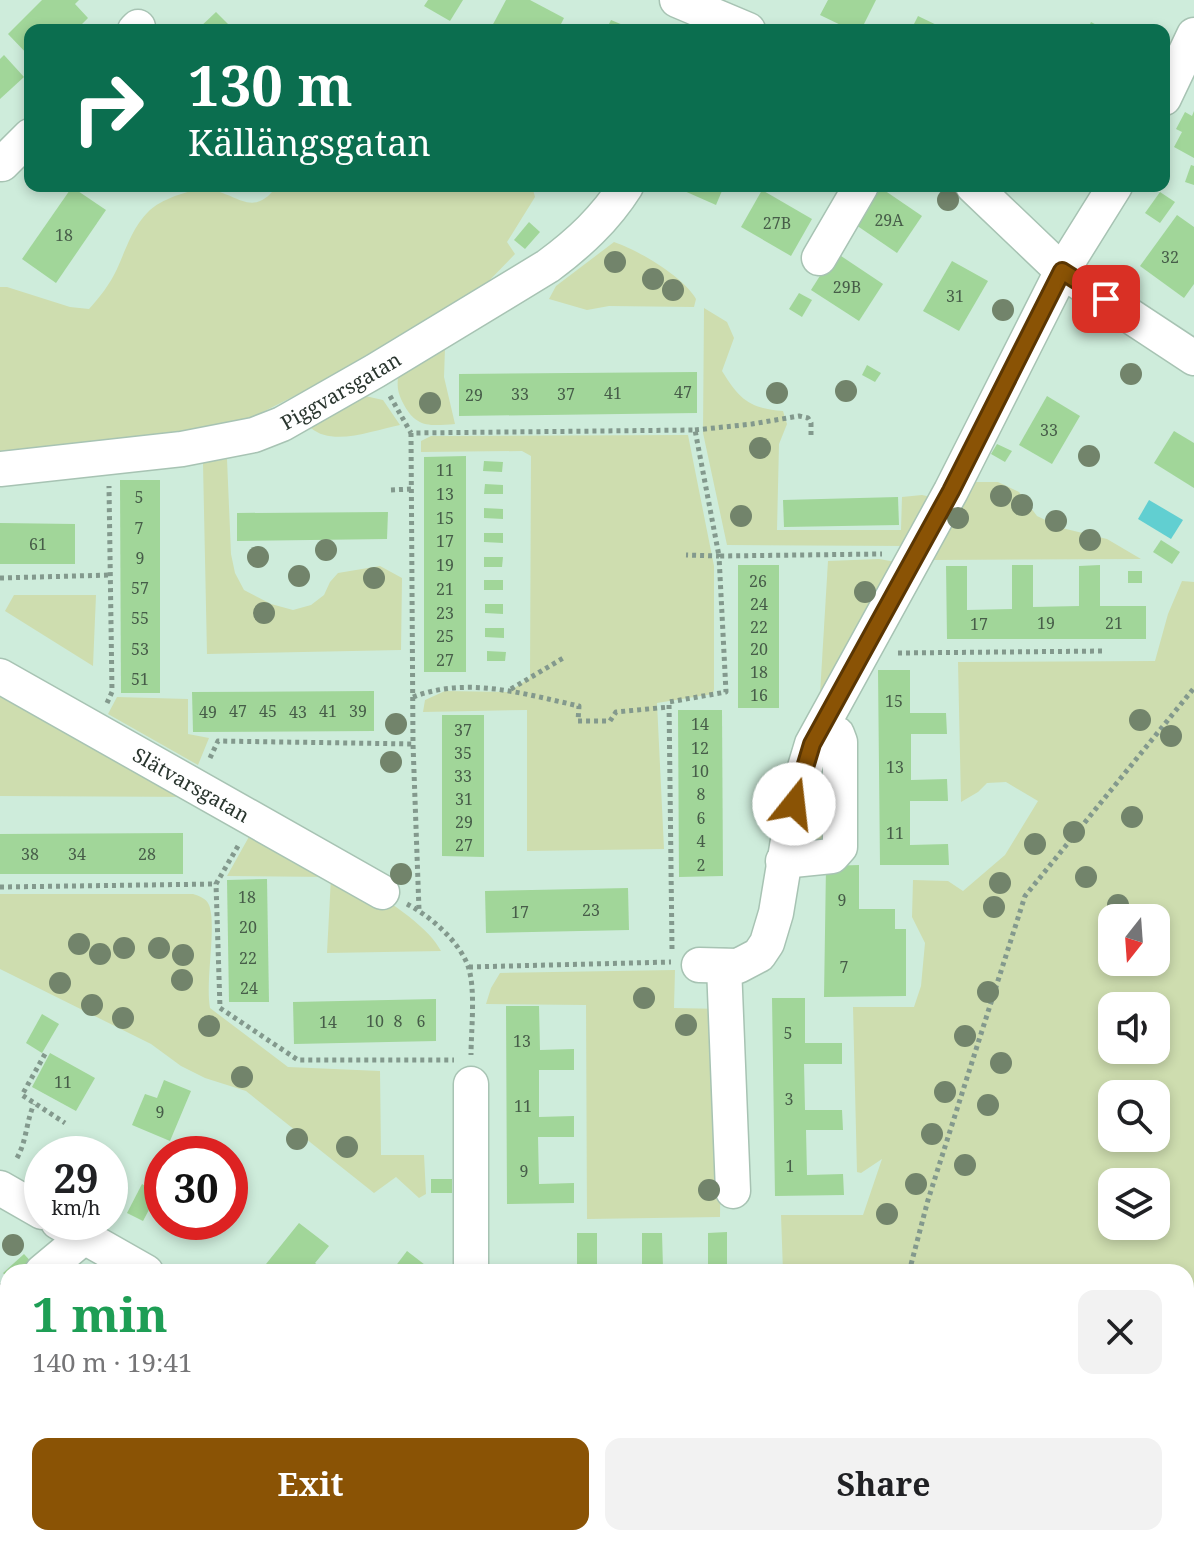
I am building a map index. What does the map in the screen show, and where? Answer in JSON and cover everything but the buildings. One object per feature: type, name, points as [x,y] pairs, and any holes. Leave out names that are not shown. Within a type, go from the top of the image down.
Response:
[{"type":"street","points":[[677,0],[705,22]]},
{"type":"street","points":[[1179,80],[1194,35]]},
{"type":"street","points":[[7,169],[24,145]]},
{"type":"street","name":"Piggvarsgatan","points":[[0,469],[182,449],[254,435],[282,424],[548,266],[596,226],[622,192]]},
{"type":"street","points":[[819,258],[858,192]]},
{"type":"street","points":[[979,192],[1062,271],[1194,358]]},
{"type":"street","points":[[733,1191],[711,966],[738,966],[748,962],[759,955],[767,943],[776,913],[794,804],[812,744],[951,491],[1062,271],[1111,192]]},
{"type":"street","name":"Slätvarsgatan","points":[[0,676],[382,892]]},
{"type":"street","points":[[783,861],[832,856],[840,847],[840,742],[837,734],[819,733]]},
{"type":"street","points":[[471,1072],[471,1264]]},
{"type":"street","points":[[0,1188],[24,1202]]},
{"type":"street","points":[[48,1264],[64,1240]]},
{"type":"street","points":[[89,1240],[132,1264]]},
{"type":"path","points":[[375,371],[411,433],[413,744],[419,910]]},
{"type":"path","points":[[411,433],[695,430],[799,416],[808,418],[811,436]]},
{"type":"path","points":[[469,967],[672,962],[669,702],[726,692],[719,556],[695,430]]},
{"type":"path","points":[[93,728],[112,692],[108,457]]},
{"type":"path","points":[[391,490],[412,489]]},
{"type":"path","points":[[686,555],[915,553]]},
{"type":"path","points":[[0,578],[112,575]]},
{"type":"path","points":[[860,653],[1105,651]]},
{"type":"path","points":[[510,689],[565,657]]},
{"type":"path","points":[[413,697],[447,687],[510,689],[579,706],[578,721],[610,721],[616,712],[669,707]]},
{"type":"path","points":[[911,1264],[928,1200],[1025,896],[1194,688]]},
{"type":"path","points":[[197,788],[218,741],[413,744]]},
{"type":"path","points":[[253,820],[216,884],[220,1008],[298,1060],[471,1072],[469,967],[442,930],[419,910],[382,892]]},
{"type":"path","points":[[0,887],[216,884]]},
{"type":"path","points":[[45,1054],[22,1095],[65,1123]]},
{"type":"path","points":[[17,1158],[25,1145],[27,1122],[34,1104]]},
{"type":"green space","points":[[187,192],[220,192],[252,203],[272,192],[534,192],[535,197],[507,242],[515,254],[482,288],[312,387],[251,418],[215,427],[0,455],[0,287],[70,307],[89,309],[111,280],[138,224],[160,203]]},
{"type":"green space","points":[[614,242],[671,273],[696,299],[694,307],[609,306],[587,310],[549,299],[556,286]]},
{"type":"green space","points":[[704,308],[727,322],[734,338],[722,371],[734,389],[754,405],[783,411],[787,424],[779,444],[777,530],[901,530],[902,497],[931,497],[908,546],[727,545],[703,433]]},
{"type":"green space","points":[[445,348],[444,377],[455,424],[424,424],[413,417],[403,403],[398,390],[398,377]]},
{"type":"green space","points":[[365,396],[383,400],[400,425],[342,437],[320,434],[311,428]]},
{"type":"green space","points":[[688,435],[714,566],[714,689],[713,694],[657,703],[664,849],[527,851],[527,710],[423,712],[425,700],[445,691],[508,692],[530,678],[531,456],[522,451],[421,452],[421,441],[431,436]]},
{"type":"green space","points":[[227,459],[231,554],[235,573],[244,590],[271,604],[293,610],[311,605],[324,595],[338,573],[380,566],[402,578],[401,650],[207,654],[203,463]]},
{"type":"green space","points":[[975,482],[998,482],[1019,492],[1037,516],[1062,528],[1107,539],[1141,559],[931,560]]},
{"type":"green space","points":[[879,559],[896,562],[828,691],[820,694],[828,561]]},
{"type":"green space","points":[[1182,581],[1194,582],[1194,1264],[783,1264],[781,1215],[863,1215],[882,1159],[861,1173],[857,1172],[853,1007],[914,1007],[921,986],[925,943],[912,917],[913,880],[948,881],[963,891],[1005,855],[1038,801],[1006,782],[987,783],[961,802],[958,662],[1155,661],[1168,614]]},
{"type":"green space","points":[[14,595],[96,595],[93,666],[5,611]]},
{"type":"green space","points":[[0,680],[202,797],[0,796]]},
{"type":"green space","points":[[117,697],[188,699],[188,734],[209,738],[198,765],[108,714]]},
{"type":"green space","points":[[824,755],[831,844],[807,843],[807,812]]},
{"type":"green space","points":[[255,826],[385,899],[429,934],[441,951],[327,953],[331,877],[227,876]]},
{"type":"green space","points":[[0,894],[193,894],[204,899],[209,905],[212,926],[210,1008],[288,1067],[380,1071],[381,1155],[424,1155],[426,1194],[419,1198],[396,1177],[374,1193],[246,1091],[205,1078],[181,1066],[151,1044],[0,969]]},
{"type":"green space","points":[[675,970],[674,1008],[723,1009],[720,1217],[587,1219],[586,1005],[486,1004],[491,988],[500,973]]},
{"type":"water","points":[[1149,500],[1183,520],[1171,539],[1138,519]]},
{"type":"route","points":[[794,804],[812,744],[951,491],[1062,271],[1106,299]]}]
